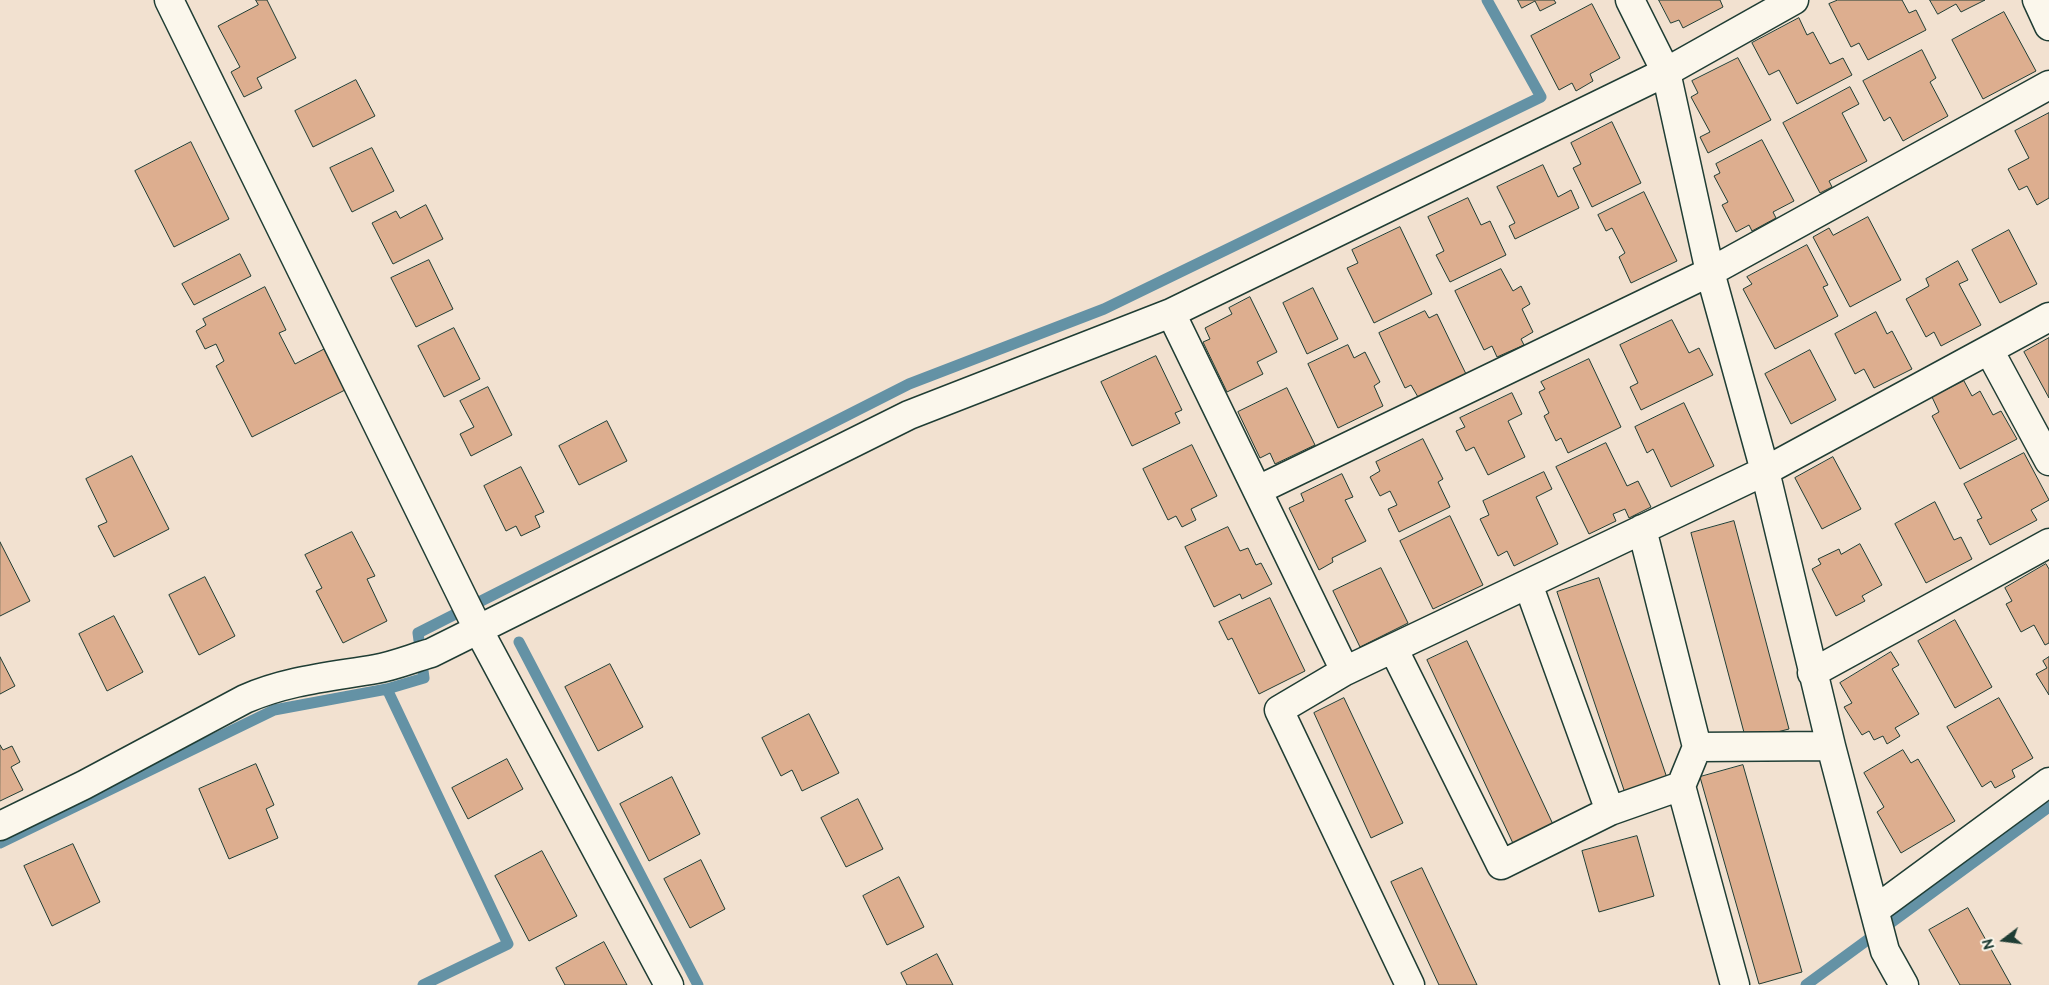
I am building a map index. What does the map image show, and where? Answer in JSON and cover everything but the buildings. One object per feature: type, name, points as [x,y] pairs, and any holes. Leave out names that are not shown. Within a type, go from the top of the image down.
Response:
[{"type":"street","points":[[169,0],[478,629],[669,985]]},
{"type":"street","points":[[1630,0],[1666,72],[1710,272],[1765,471],[1831,746],[1885,951],[1904,985]]},
{"type":"street","points":[[0,826],[84,785],[267,689],[331,674],[377,669],[420,656],[909,415],[1171,313],[1666,72],[1794,0]]},
{"type":"street","points":[[2037,0],[2049,26]]},
{"type":"street","points":[[1258,490],[1710,272],[2049,86]]},
{"type":"street","points":[[1171,313],[1345,671]]},
{"type":"street","points":[[1410,985],[1279,710],[1345,671],[1765,471],[2049,317]]},
{"type":"street","points":[[1989,350],[2049,462]]},
{"type":"street","points":[[1642,530],[1698,748],[1681,786],[1735,985]]},
{"type":"street","points":[[1812,673],[2049,543]]},
{"type":"street","points":[[1528,584],[1610,811]]},
{"type":"street","points":[[1393,648],[1501,865],[1610,811],[1681,786]]},
{"type":"street","points":[[1698,748],[1831,746]]},
{"type":"street","points":[[1875,910],[2049,782]]},
{"type":"waterway","points":[[0,843],[274,710],[387,689],[424,678],[418,633],[909,384],[1104,309],[1541,97],[1487,0]]},
{"type":"waterway","points":[[519,642],[698,985]]},
{"type":"waterway","points":[[387,689],[508,944],[423,985]]},
{"type":"waterway","points":[[1806,985],[2049,807]]}]
